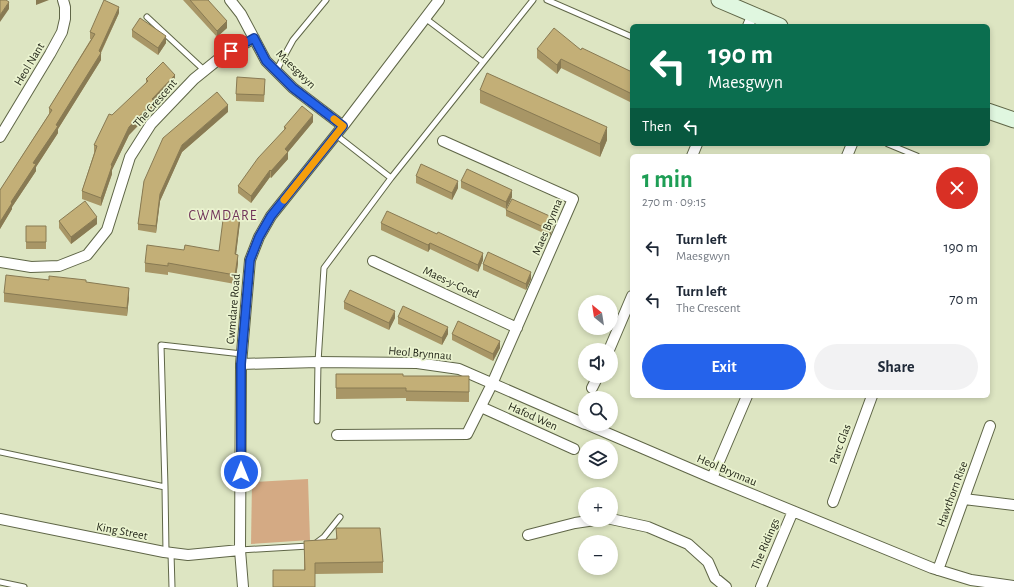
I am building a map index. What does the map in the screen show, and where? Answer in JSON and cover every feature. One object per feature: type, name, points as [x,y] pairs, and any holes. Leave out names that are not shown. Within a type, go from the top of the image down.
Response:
[{"type":"street","name":"Heol Nant","points":[[0,137],[62,32],[65,19],[65,7],[63,0]]},
{"type":"street","name":"Maesgwyn","points":[[230,0],[241,14],[266,61],[293,88],[343,126]]},
{"type":"street","name":"Cwmdare Road","points":[[243,587],[240,550],[242,359],[250,260],[259,237],[271,216],[343,126],[439,0]]},
{"type":"street","points":[[719,0],[750,20],[770,24]]},
{"type":"street","name":"The Crescent","points":[[0,262],[31,267],[59,266],[88,255],[107,230],[130,157],[151,124],[204,70],[220,58],[254,38]]},
{"type":"street","points":[[990,112],[1014,120]]},
{"type":"street","name":"Maes Brynna","points":[[443,141],[573,199],[517,328]]},
{"type":"street","name":"Maes-y-Coed","points":[[373,261],[517,328]]},
{"type":"street","points":[[612,343],[630,301]]},
{"type":"street","points":[[337,435],[467,434],[492,384],[517,328]]},
{"type":"street","name":"Heol Brynnau","points":[[242,359],[318,362],[417,363],[459,369],[578,421]]},
{"type":"street","points":[[592,388],[594,383]]},
{"type":"street","points":[[712,478],[746,398]]},
{"type":"street","name":"Parc Glas","points":[[833,502],[871,398]]},
{"type":"street","name":"Hafod Wen","points":[[481,407],[574,449]]},
{"type":"street","name":"Hawthorn Rise","points":[[938,570],[990,426]]},
{"type":"street","name":"Heol Brynnau","points":[[602,431],[712,478],[938,570],[971,580],[1014,586]]},
{"type":"street","points":[[964,499],[1014,505]]},
{"type":"street","name":"The Ridings","points":[[761,587],[793,511]]},
{"type":"street","name":"King Street","points":[[0,519],[168,553],[188,555],[240,550]]},
{"type":"street","points":[[618,521],[648,527],[688,544],[708,562],[714,578],[726,587]]},
{"type":"street","points":[[528,535],[578,523]]},
{"type":"lane","points":[[276,71],[293,40],[326,0]]},
{"type":"lane","points":[[317,421],[318,362],[324,268],[391,178],[533,0]]},
{"type":"lane","points":[[547,0],[630,36]]},
{"type":"lane","points":[[147,17],[204,70]]},
{"type":"lane","points":[[426,18],[483,62]]},
{"type":"lane","points":[[336,135],[391,178]]},
{"type":"lane","points":[[893,146],[912,154]]},
{"type":"lane","points":[[172,587],[168,553],[160,345],[242,359]]},
{"type":"lane","points":[[0,452],[165,486]]},
{"type":"lane","points":[[240,550],[313,546],[324,537],[340,517]]},
{"type":"lane","points":[[0,582],[24,587]]},
{"type":"shaded area","points":[[308,479],[310,540],[251,544],[252,482]]},
{"type":"building","points":[[0,0],[6,0],[9,2],[0,15]]},
{"type":"building","points":[[104,0],[119,7],[99,51],[101,53],[56,125],[58,126],[33,163],[36,164],[11,202],[12,203],[0,222],[0,190],[52,110],[49,108],[95,34],[90,32]]},
{"type":"building","points":[[190,0],[208,0],[227,21],[217,31]]},
{"type":"building","points":[[140,18],[166,36],[158,48],[132,30]]},
{"type":"building","points":[[554,28],[581,50],[582,48],[630,71],[630,93],[561,59],[557,65],[537,49]]},
{"type":"building","points":[[163,62],[175,75],[152,99],[154,101],[129,127],[111,165],[112,166],[101,198],[82,191],[97,146],[94,145],[109,114],[112,115],[148,81],[146,79]]},
{"type":"building","points":[[487,73],[607,127],[600,144],[480,90]]},
{"type":"building","points":[[237,77],[265,79],[264,95],[236,94]]},
{"type":"building","points":[[217,92],[228,105],[182,145],[160,194],[156,226],[138,224],[144,181],[163,138]]},
{"type":"building","points":[[302,106],[313,115],[285,149],[288,152],[271,171],[270,170],[251,196],[238,186],[258,158],[286,128],[284,127]]},
{"type":"building","points":[[421,164],[458,181],[452,193],[416,176]]},
{"type":"building","points":[[467,169],[512,190],[506,202],[461,181]]},
{"type":"building","points":[[512,199],[554,218],[550,230],[506,210]]},
{"type":"building","points":[[85,201],[97,217],[71,237],[59,221]]},
{"type":"building","points":[[387,211],[437,234],[438,232],[483,253],[478,265],[430,243],[428,245],[381,223]]},
{"type":"building","points":[[224,212],[240,214],[235,254],[238,255],[235,275],[168,263],[168,266],[145,263],[147,245],[184,250],[185,245],[219,251]]},
{"type":"building","points":[[26,226],[46,226],[46,242],[26,242]]},
{"type":"building","points":[[488,252],[531,272],[526,284],[483,264]]},
{"type":"building","points":[[6,275],[49,280],[49,276],[86,280],[86,282],[129,288],[127,308],[4,293]]},
{"type":"building","points":[[350,290],[395,311],[389,323],[344,302]]},
{"type":"building","points":[[403,306],[448,327],[442,338],[398,317]]},
{"type":"building","points":[[458,321],[500,341],[493,354],[452,334]]},
{"type":"building","points":[[336,374],[469,376],[469,392],[406,391],[406,388],[336,388]]},
{"type":"building","points":[[336,528],[380,528],[383,562],[315,563],[315,587],[273,587],[273,570],[305,570],[304,541],[337,539]]},
{"type":"slow traffic","points":[[284,200],[343,126],[334,119]]},
{"type":"district","name":"CWMDARE","points":[[223,215]]},
{"type":"route","points":[[231,51],[254,38],[266,61],[293,88],[343,126],[271,216],[259,237],[250,260],[241,364],[241,472]]}]
